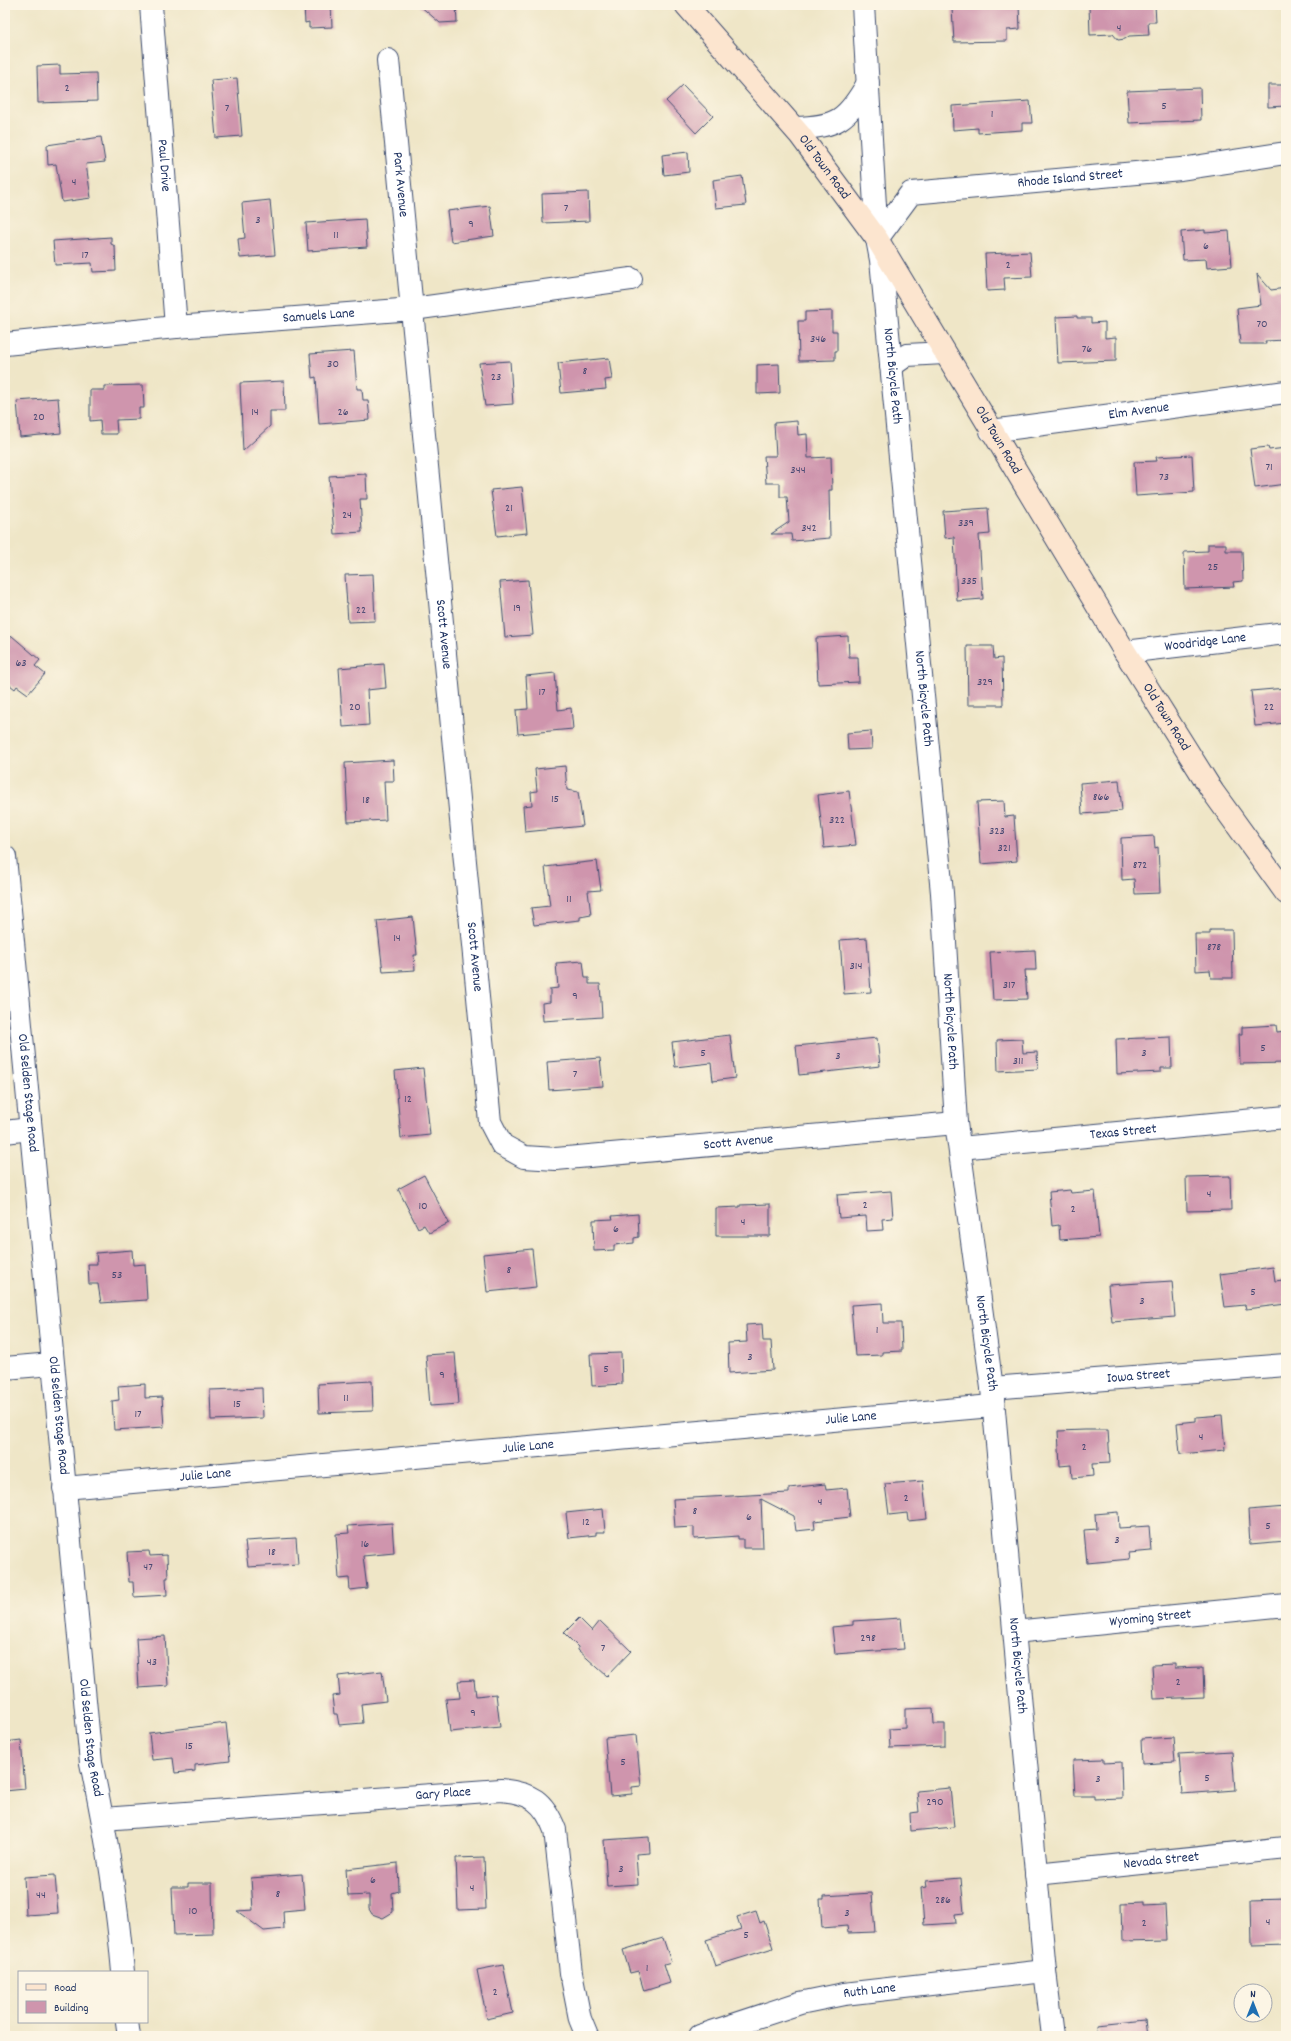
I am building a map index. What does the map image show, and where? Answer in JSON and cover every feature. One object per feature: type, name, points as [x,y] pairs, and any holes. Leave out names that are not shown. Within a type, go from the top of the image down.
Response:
[{"type":"main road","name":"Old Town Road","points":[[686,5],[795,128],[877,239],[944,353],[1125,652],[1213,792],[1286,893]]},
{"type":"street","name":"Paul Drive","points":[[151,5],[176,327]]},
{"type":"street","name":"North Bicycle Path","points":[[863,5],[877,239],[881,260],[942,894],[956,1123],[992,1397],[1045,1971],[1053,2036]]},
{"type":"street","name":"Park Avenue","points":[[388,60],[413,309]]},
{"type":"street","points":[[795,128],[819,127],[837,121],[849,113],[868,83]]},
{"type":"street","name":"Rhode Island Street","points":[[877,239],[911,193],[1181,169],[1286,153]]},
{"type":"street","name":"Samuels Lane","points":[[5,344],[176,327],[413,309],[631,279]]},
{"type":"street","name":"Scott Avenue","points":[[413,309],[490,1122],[502,1145],[524,1158],[556,1159],[956,1123]]},
{"type":"street","points":[[891,366],[907,355],[944,353]]},
{"type":"street","name":"Elm Avenue","points":[[991,431],[1286,392]]},
{"type":"street","name":"Woodridge Lane","points":[[1125,652],[1286,633]]},
{"type":"street","name":"Old Selden Stage Road","points":[[5,857],[91,1763],[103,1819],[117,1907],[123,1971]]},
{"type":"street","name":"Texas Street","points":[[960,1148],[1286,1118]]},
{"type":"street","points":[[5,1132],[30,1129]]},
{"type":"street","points":[[5,1368],[52,1364]]},
{"type":"street","name":"Iowa Street","points":[[992,1397],[1286,1365]]},
{"type":"street","name":"Julie Lane","points":[[64,1488],[992,1397]]},
{"type":"street","name":"Wyoming Street","points":[[1014,1632],[1286,1605]]},
{"type":"street","name":"Gary Place","points":[[103,1819],[501,1790],[519,1792],[531,1796],[549,1814],[555,1830],[571,1973],[580,2019],[587,2036]]},
{"type":"street","name":"Nevada Street","points":[[1036,1874],[1286,1848]]},
{"type":"street","name":"Ruth Lane","points":[[700,2036],[800,2003],[844,1994],[1045,1971]]},
{"type":"street","points":[[128,2023],[129,2036]]},
{"type":"building","points":[[304,5],[331,5],[332,27],[309,28],[309,22],[305,23]]},
{"type":"building","points":[[419,5],[456,5],[457,22],[440,23]]},
{"type":"building","points":[[1019,5],[1020,29],[1007,30],[1007,41],[954,42],[952,8]]},
{"type":"building","points":[[1089,5],[1155,5],[1156,22],[1148,22],[1149,35],[1129,36],[1125,39],[1118,40],[1113,34],[1090,35]]},
{"type":"building","points":[[60,65],[60,74],[96,73],[97,101],[38,103],[37,66]]},
{"type":"building","points":[[237,78],[242,136],[216,138],[211,80]]},
{"type":"building","points":[[683,85],[713,116],[696,133],[666,101]]},
{"type":"building","points":[[1268,85],[1286,85],[1286,106],[1268,107]]},
{"type":"building","points":[[1200,88],[1201,120],[1129,123],[1127,91]]},
{"type":"building","points":[[1030,101],[1032,123],[1022,123],[1022,130],[978,133],[978,128],[953,130],[952,106]]},
{"type":"building","points":[[101,137],[105,162],[86,164],[91,198],[62,202],[56,164],[48,165],[47,145]]},
{"type":"building","points":[[688,152],[689,172],[664,175],[662,155]]},
{"type":"building","points":[[742,176],[746,205],[716,208],[713,180]]},
{"type":"building","points":[[588,192],[589,221],[543,223],[542,194]]},
{"type":"building","points":[[270,200],[275,255],[240,258],[238,239],[245,238],[242,203]]},
{"type":"building","points":[[490,206],[494,236],[451,242],[447,211]]},
{"type":"building","points":[[365,219],[367,247],[308,251],[306,223]]},
{"type":"building","points":[[1205,230],[1205,233],[1229,231],[1232,266],[1207,268],[1206,259],[1183,260],[1181,232]]},
{"type":"building","points":[[111,237],[111,244],[115,246],[116,271],[93,272],[92,263],[55,265],[53,241]]},
{"type":"building","points":[[1030,252],[1032,277],[1004,278],[1005,290],[987,291],[985,254]]},
{"type":"building","points":[[1257,274],[1271,290],[1286,288],[1286,340],[1265,341],[1266,344],[1240,344],[1237,308],[1261,305]]},
{"type":"building","points":[[832,311],[832,331],[837,331],[837,351],[835,351],[835,360],[799,361],[798,321],[805,321],[805,312]]},
{"type":"building","points":[[1077,316],[1077,318],[1091,318],[1091,323],[1105,322],[1105,338],[1116,337],[1116,361],[1058,363],[1056,317]]},
{"type":"building","points":[[354,351],[357,389],[362,389],[363,400],[368,400],[370,420],[319,424],[316,377],[312,378],[310,354]]},
{"type":"building","points":[[609,358],[612,379],[605,380],[606,389],[561,393],[558,363]]},
{"type":"building","points":[[510,361],[513,404],[485,406],[479,363]]},
{"type":"building","points":[[779,364],[780,393],[757,394],[757,365]]},
{"type":"building","points":[[284,381],[285,411],[270,411],[270,426],[243,451],[240,383]]},
{"type":"building","points":[[143,385],[144,408],[139,408],[139,419],[116,420],[117,434],[101,434],[100,420],[90,421],[90,390],[104,390],[104,386]]},
{"type":"building","points":[[58,398],[61,433],[20,437],[17,401]]},
{"type":"building","points":[[797,421],[798,435],[807,434],[808,458],[831,457],[832,490],[829,490],[830,538],[792,541],[791,534],[771,534],[789,522],[787,497],[780,497],[780,483],[766,483],[764,456],[776,456],[774,423]]},
{"type":"building","points":[[1268,447],[1269,450],[1286,448],[1286,484],[1255,488],[1250,449]]},
{"type":"building","points":[[1192,455],[1194,492],[1136,496],[1134,462],[1157,461],[1156,457]]},
{"type":"building","points":[[366,474],[367,499],[360,499],[362,532],[334,534],[329,476]]},
{"type":"building","points":[[522,487],[527,533],[497,536],[491,490]]},
{"type":"building","points":[[988,508],[990,534],[979,535],[983,599],[957,601],[954,537],[945,538],[943,511]]},
{"type":"building","points":[[1208,544],[1226,544],[1226,551],[1242,551],[1243,581],[1233,582],[1234,587],[1185,589],[1184,552],[1208,551]]},
{"type":"building","points":[[373,574],[375,621],[348,622],[345,575]]},
{"type":"building","points":[[528,580],[533,635],[505,637],[500,582]]},
{"type":"building","points":[[12,636],[40,660],[35,666],[45,674],[28,694],[17,686],[15,689],[5,681],[5,644]]},
{"type":"building","points":[[848,636],[849,657],[858,657],[859,682],[818,684],[816,638]]},
{"type":"building","points":[[967,646],[993,646],[994,659],[1002,658],[1003,705],[968,705]]},
{"type":"building","points":[[384,664],[386,688],[367,690],[369,725],[343,727],[339,668]]},
{"type":"building","points":[[555,673],[558,710],[571,708],[573,729],[518,734],[516,710],[528,709],[526,676]]},
{"type":"building","points":[[1286,688],[1286,723],[1255,726],[1251,691]]},
{"type":"building","points":[[871,731],[872,749],[848,750],[847,733]]},
{"type":"building","points":[[393,760],[394,781],[384,781],[386,820],[348,822],[345,763]]},
{"type":"building","points":[[565,766],[567,790],[578,792],[583,826],[525,832],[523,806],[532,805],[531,792],[537,791],[535,769]]},
{"type":"building","points":[[1119,780],[1122,811],[1082,814],[1080,783]]},
{"type":"building","points":[[849,791],[856,845],[824,848],[818,795]]},
{"type":"building","points":[[1004,801],[1005,817],[1014,816],[1017,861],[981,864],[977,802]]},
{"type":"building","points":[[1154,836],[1155,848],[1158,847],[1160,893],[1135,894],[1134,879],[1122,880],[1121,838]]},
{"type":"building","points":[[597,861],[601,890],[588,891],[591,915],[580,917],[580,920],[534,925],[531,908],[550,906],[545,867]]},
{"type":"building","points":[[413,917],[417,955],[414,955],[415,970],[383,972],[377,921]]},
{"type":"building","points":[[1210,930],[1232,930],[1233,978],[1211,978],[1210,970],[1196,971],[1195,934],[1210,934]]},
{"type":"building","points":[[867,938],[871,992],[844,994],[840,940]]},
{"type":"building","points":[[1035,950],[1036,970],[1025,970],[1027,999],[993,1000],[990,952]]},
{"type":"building","points":[[583,961],[585,978],[589,978],[589,984],[600,984],[602,1017],[543,1021],[542,1003],[550,1002],[550,989],[558,988],[556,963]]},
{"type":"building","points":[[1276,1025],[1277,1032],[1286,1031],[1286,1063],[1240,1064],[1239,1034],[1242,1034],[1242,1027]]},
{"type":"building","points":[[730,1035],[735,1078],[713,1081],[711,1063],[675,1067],[672,1042]]},
{"type":"building","points":[[1171,1037],[1172,1068],[1161,1068],[1161,1072],[1117,1074],[1116,1039]]},
{"type":"building","points":[[877,1038],[880,1066],[799,1075],[796,1046]]},
{"type":"building","points":[[1022,1039],[1023,1053],[1037,1052],[1038,1069],[998,1071],[997,1040]]},
{"type":"building","points":[[600,1058],[603,1086],[549,1090],[547,1062]]},
{"type":"building","points":[[423,1068],[430,1135],[401,1138],[395,1071]]},
{"type":"building","points":[[424,1175],[449,1223],[429,1233],[424,1225],[418,1228],[398,1189]]},
{"type":"building","points":[[1230,1176],[1231,1210],[1187,1211],[1186,1177]]},
{"type":"building","points":[[1070,1190],[1071,1193],[1095,1191],[1099,1237],[1060,1240],[1059,1225],[1052,1226],[1049,1192]]},
{"type":"building","points":[[891,1191],[893,1218],[882,1219],[883,1230],[867,1231],[866,1216],[839,1218],[837,1195]]},
{"type":"building","points":[[770,1204],[770,1236],[716,1236],[716,1208],[740,1207],[740,1205]]},
{"type":"building","points":[[638,1214],[639,1237],[634,1238],[634,1243],[614,1245],[614,1250],[594,1251],[593,1220],[613,1219],[612,1216]]},
{"type":"building","points":[[532,1249],[536,1287],[487,1292],[483,1254]]},
{"type":"building","points":[[132,1250],[133,1265],[145,1264],[147,1300],[101,1303],[98,1284],[89,1284],[88,1264],[97,1264],[96,1253]]},
{"type":"building","points":[[1273,1267],[1275,1281],[1283,1280],[1286,1304],[1246,1309],[1245,1305],[1225,1307],[1220,1274]]},
{"type":"building","points":[[1172,1281],[1175,1317],[1112,1322],[1108,1285]]},
{"type":"building","points":[[882,1303],[883,1323],[901,1323],[902,1351],[882,1352],[882,1355],[855,1356],[851,1305]]},
{"type":"building","points":[[762,1324],[763,1341],[771,1341],[773,1370],[729,1373],[728,1343],[747,1342],[746,1325]]},
{"type":"building","points":[[455,1353],[459,1404],[430,1406],[426,1355]]},
{"type":"building","points":[[621,1353],[622,1384],[592,1386],[590,1354]]},
{"type":"building","points":[[372,1381],[373,1411],[319,1413],[318,1384]]},
{"type":"building","points":[[145,1384],[145,1398],[162,1397],[164,1427],[114,1430],[112,1401],[119,1400],[118,1386]]},
{"type":"building","points":[[262,1388],[263,1418],[211,1420],[210,1390]]},
{"type":"building","points":[[1222,1415],[1225,1450],[1180,1454],[1177,1423],[1196,1421],[1196,1417]]},
{"type":"building","points":[[1108,1430],[1110,1463],[1092,1464],[1093,1476],[1072,1478],[1071,1465],[1060,1466],[1058,1431]]},
{"type":"building","points":[[923,1481],[927,1519],[908,1521],[907,1513],[889,1515],[885,1484]]},
{"type":"building","points":[[825,1484],[826,1490],[847,1488],[850,1517],[814,1521],[815,1529],[796,1531],[794,1516],[761,1499],[763,1548],[743,1548],[743,1539],[738,1539],[738,1536],[694,1539],[694,1527],[675,1528],[673,1499],[789,1493],[789,1488]]},
{"type":"building","points":[[1286,1507],[1286,1542],[1250,1545],[1248,1510]]},
{"type":"building","points":[[603,1509],[605,1532],[596,1532],[596,1535],[569,1538],[566,1513]]},
{"type":"building","points":[[1118,1512],[1119,1528],[1149,1526],[1151,1551],[1129,1553],[1130,1559],[1087,1563],[1084,1530],[1096,1529],[1095,1514]]},
{"type":"building","points":[[392,1523],[394,1553],[363,1556],[367,1588],[350,1590],[349,1578],[339,1579],[336,1534],[349,1533],[348,1526]]},
{"type":"building","points":[[296,1538],[298,1564],[248,1567],[245,1541]]},
{"type":"building","points":[[149,1551],[150,1556],[167,1555],[167,1595],[134,1597],[133,1582],[129,1582],[127,1552]]},
{"type":"building","points":[[579,1618],[592,1631],[600,1621],[631,1651],[607,1676],[578,1650],[578,1647],[564,1633]]},
{"type":"building","points":[[901,1618],[904,1649],[835,1654],[832,1627],[853,1625],[853,1621]]},
{"type":"building","points":[[165,1636],[168,1686],[139,1688],[136,1638]]},
{"type":"building","points":[[1175,1664],[1175,1668],[1203,1667],[1204,1697],[1154,1699],[1152,1665]]},
{"type":"building","points":[[382,1671],[386,1701],[361,1704],[363,1723],[339,1725],[337,1714],[334,1714],[332,1696],[340,1695],[338,1676]]},
{"type":"building","points":[[474,1680],[476,1696],[496,1694],[500,1727],[450,1732],[446,1699],[460,1698],[458,1681]]},
{"type":"building","points":[[933,1708],[934,1724],[945,1724],[945,1746],[890,1748],[889,1729],[905,1728],[905,1709]]},
{"type":"building","points":[[226,1723],[230,1761],[195,1765],[195,1771],[175,1773],[173,1758],[152,1760],[149,1733]]},
{"type":"building","points":[[636,1735],[641,1786],[632,1787],[632,1794],[610,1796],[605,1738]]},
{"type":"building","points":[[1173,1737],[1175,1762],[1142,1764],[1141,1739]]},
{"type":"building","points":[[21,1740],[25,1789],[5,1791],[5,1742]]},
{"type":"building","points":[[1232,1751],[1235,1790],[1182,1794],[1179,1754]]},
{"type":"building","points":[[1104,1759],[1104,1763],[1121,1762],[1122,1798],[1094,1799],[1094,1796],[1075,1796],[1073,1760]]},
{"type":"building","points":[[950,1788],[954,1827],[911,1831],[910,1813],[919,1812],[917,1791]]},
{"type":"building","points":[[649,1837],[650,1853],[636,1854],[638,1884],[607,1886],[604,1840]]},
{"type":"building","points":[[484,1857],[486,1909],[458,1910],[456,1858]]},
{"type":"building","points":[[398,1863],[399,1891],[392,1893],[393,1912],[383,1918],[372,1914],[369,1909],[369,1895],[348,1896],[346,1869]]},
{"type":"building","points":[[302,1874],[305,1909],[283,1911],[284,1929],[264,1931],[237,1911],[253,1910],[251,1878]]},
{"type":"building","points":[[55,1875],[58,1913],[26,1915],[24,1877]]},
{"type":"building","points":[[961,1878],[964,1913],[955,1914],[956,1923],[924,1925],[921,1888],[927,1887],[926,1881]]},
{"type":"building","points":[[188,1883],[212,1883],[213,1934],[174,1935],[172,1887],[188,1887]]},
{"type":"building","points":[[872,1893],[875,1932],[848,1933],[847,1926],[822,1928],[820,1899],[824,1899],[824,1896]]},
{"type":"building","points":[[1286,1898],[1286,1944],[1251,1945],[1250,1899]]},
{"type":"building","points":[[1143,1903],[1143,1906],[1165,1905],[1167,1941],[1122,1942],[1121,1904]]},
{"type":"building","points":[[756,1911],[760,1923],[764,1921],[773,1948],[715,1966],[706,1940],[741,1929],[737,1917]]},
{"type":"building","points":[[663,1938],[671,1962],[664,1964],[670,1983],[644,1991],[638,1971],[630,1973],[623,1950]]},
{"type":"building","points":[[503,1965],[513,2013],[487,2019],[477,1970]]},
{"type":"building","points":[[1147,2019],[1149,2036],[1099,2036],[1098,2024]]}]
